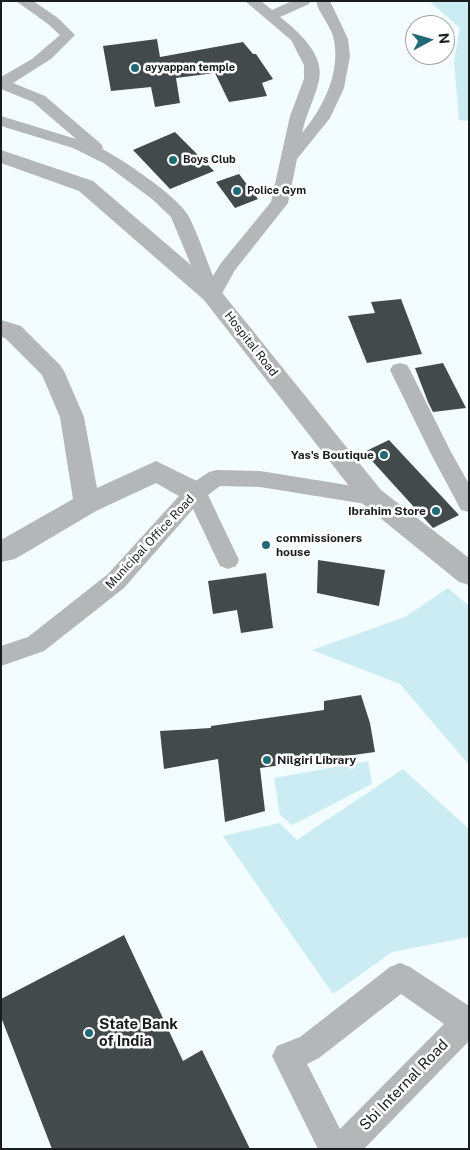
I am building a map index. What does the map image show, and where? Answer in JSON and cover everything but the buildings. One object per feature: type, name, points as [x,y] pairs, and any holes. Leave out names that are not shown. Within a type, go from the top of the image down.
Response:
[{"type":"street","points":[[212,295],[227,267],[279,203],[298,116],[312,78],[312,66],[297,38],[252,1]]},
{"type":"street","points":[[271,16],[304,1]]},
{"type":"street","points":[[288,159],[317,125],[338,84],[344,67],[341,36],[324,9],[323,1]]},
{"type":"street","points":[[1,83],[28,69],[48,55],[68,35],[53,21],[27,2]]},
{"type":"street","points":[[1,83],[39,99],[111,160],[158,195],[179,215],[212,295]]},
{"type":"street","points":[[1,121],[79,146],[111,160]]},
{"type":"street","name":"Hospital Road","points":[[1,156],[86,186],[212,295],[372,497],[469,574]]},
{"type":"street","points":[[1,328],[13,332],[52,370],[72,417],[87,504]]},
{"type":"street","points":[[400,370],[441,454],[469,504]]},
{"type":"street","points":[[1,551],[6,551],[87,504],[156,471],[196,492],[228,560]]},
{"type":"street","name":"Municipal Office Road","points":[[1,656],[36,644],[116,581],[196,492],[216,478],[260,479],[372,497]]},
{"type":"street","name":"Sbi Internal Road","points":[[334,1149],[287,1056],[309,1048],[400,977],[467,1021],[342,1149]]},
{"type":"shaded area","points":[[429,1],[469,1],[469,121],[459,120],[454,65],[460,28],[455,24],[455,15],[445,15]]},
{"type":"shaded area","points":[[448,588],[469,606],[469,765],[400,684],[312,650],[405,617]]},
{"type":"shaded area","points":[[368,761],[372,784],[292,825],[280,815],[274,778]]},
{"type":"shaded area","points":[[403,769],[469,829],[469,937],[392,952],[333,994],[223,836],[279,823],[297,840]]},
{"type":"place","name":"ayyappan temple","points":[[135,68]]},
{"type":"place","name":"Boys Club","points":[[173,160]]},
{"type":"place","name":"Police Gym","points":[[237,191]]},
{"type":"place","name":"Yas's Boutique","points":[[384,455]]},
{"type":"place","name":"Ibrahim Store","points":[[436,511]]},
{"type":"place","name":"commissioners house","points":[[266,545]]},
{"type":"place","name":"Nilgiri Library","points":[[267,760]]},
{"type":"place","name":"State Bank of India","points":[[89,1033]]}]
